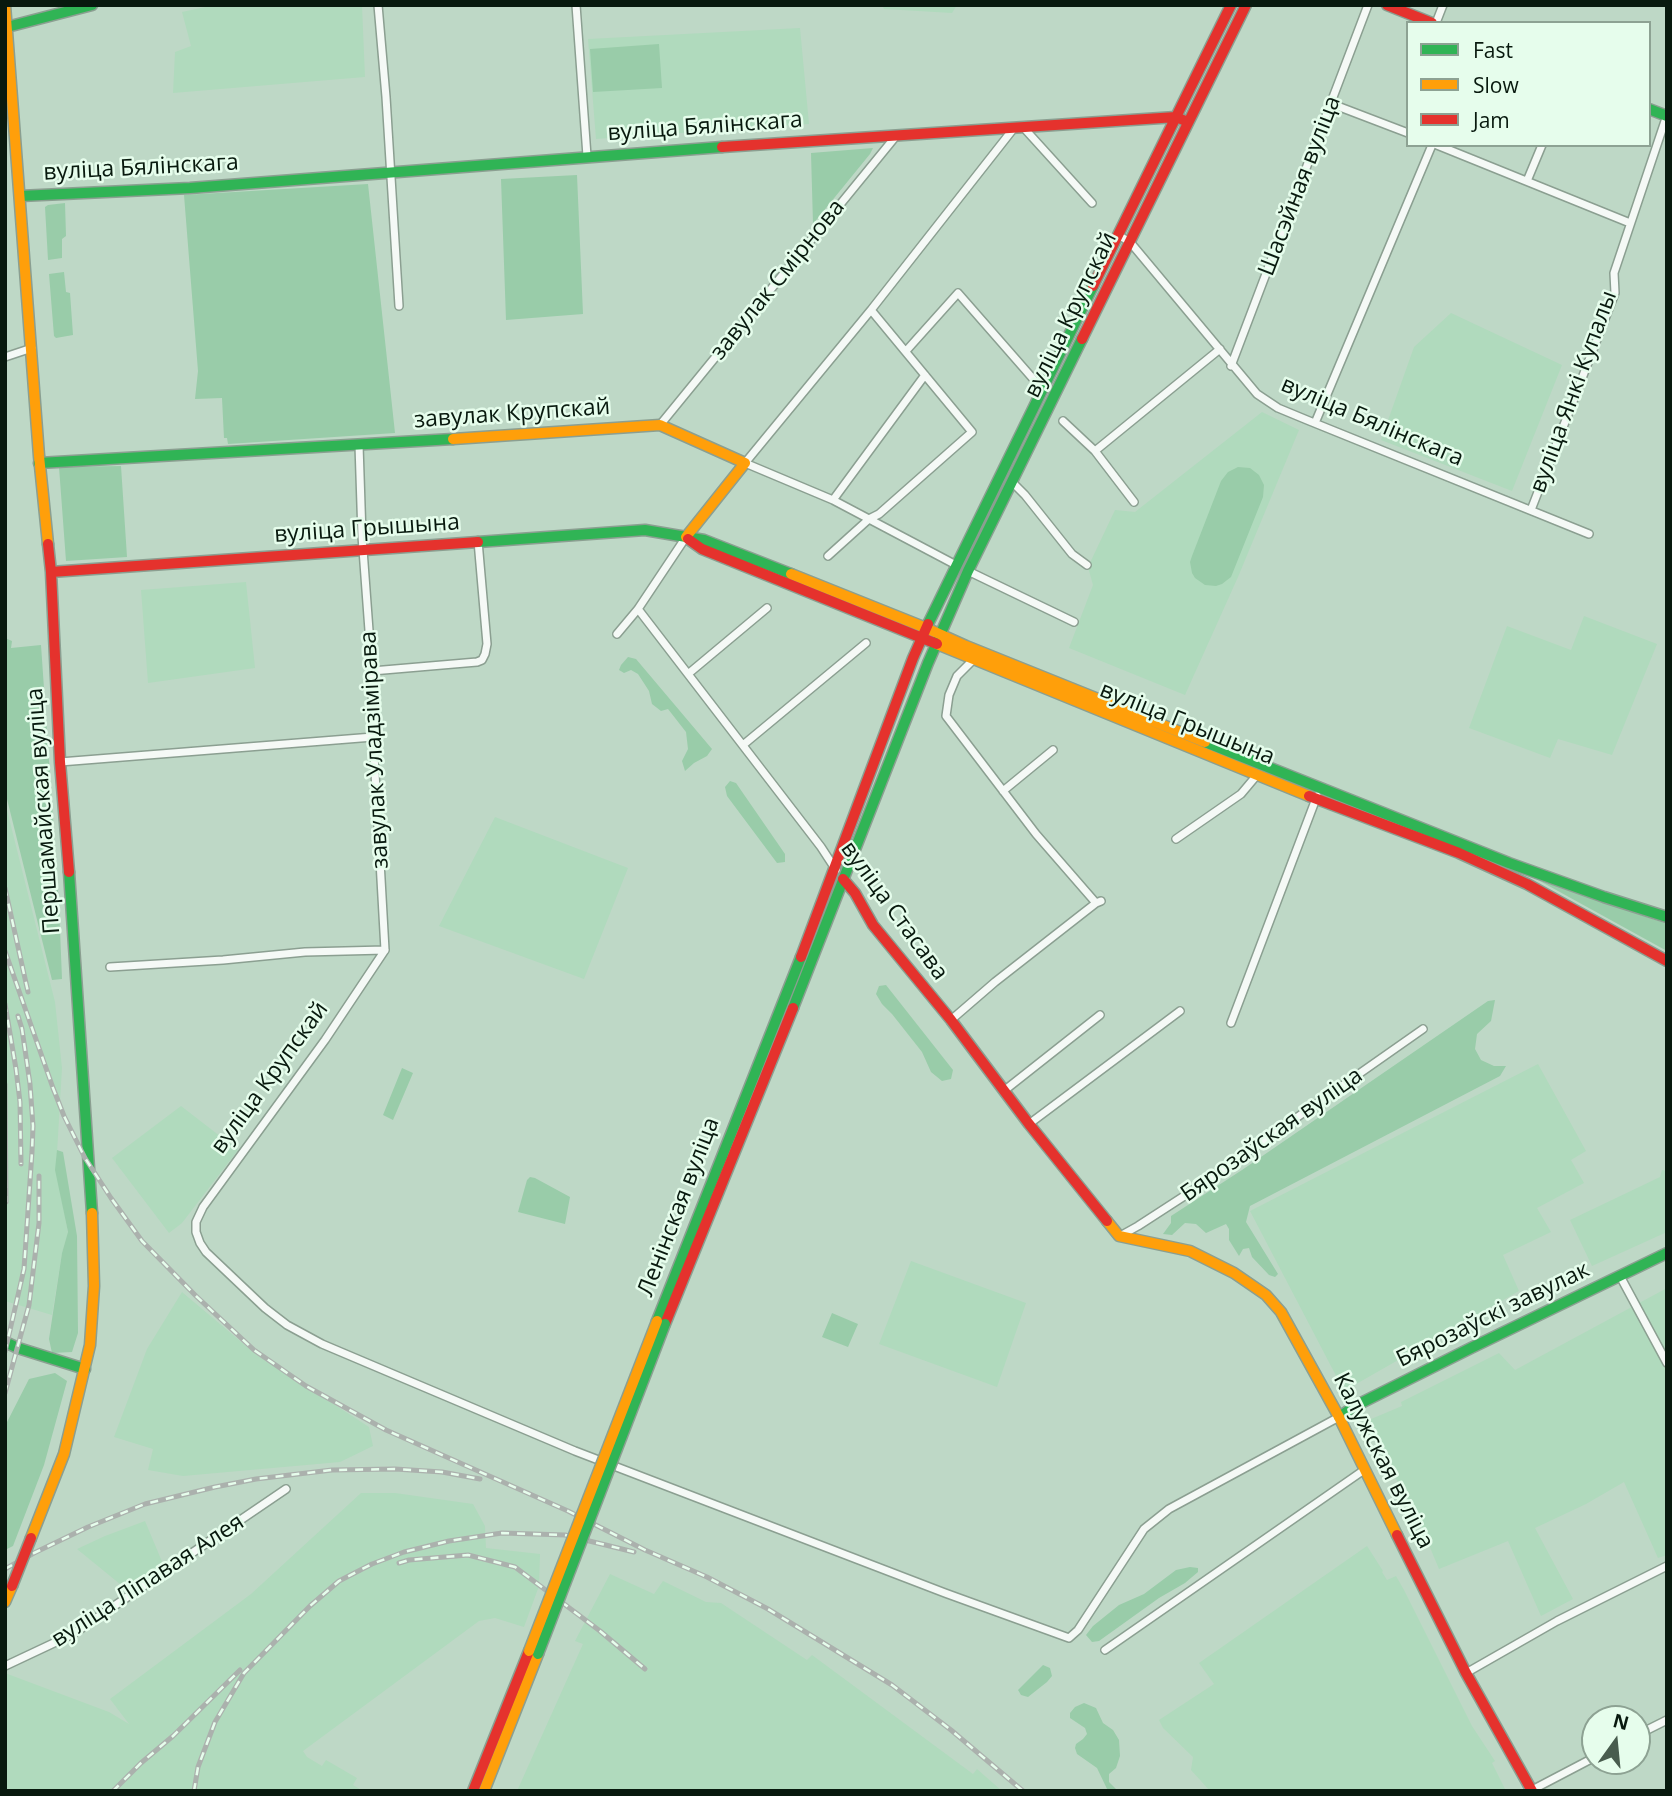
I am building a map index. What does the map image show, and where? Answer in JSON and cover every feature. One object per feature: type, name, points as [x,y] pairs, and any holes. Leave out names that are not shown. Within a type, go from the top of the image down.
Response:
[{"type":"main road","name":"Першамайская вуліца","points":[[5,5],[39,463],[51,572],[60,762],[94,1251],[90,1345],[64,1454],[5,1602]]},
{"type":"main road","points":[[7,27],[92,5]]},
{"type":"main road","name":"вуліца Крупскай","points":[[924,633],[1231,5]]},
{"type":"main road","name":"вуліца Крупскай","points":[[939,639],[968,570],[1246,5]]},
{"type":"main road","points":[[1387,5],[1429,21]]},
{"type":"main road","name":"вуліца Бялінскага","points":[[20,196],[190,188],[587,156],[1176,117],[1188,122]]},
{"type":"main road","name":"завулак Крупскай","points":[[39,463],[660,425],[745,463]]},
{"type":"main road","points":[[686,537],[745,463]]},
{"type":"main road","name":"вуліца Грышына","points":[[51,572],[645,530],[686,537],[702,549],[939,639],[966,646],[1452,851],[1527,884],[1667,961]]},
{"type":"main road","name":"Ленінская вуліца","points":[[762,1071],[924,633]]},
{"type":"main road","name":"вуліца Грышына","points":[[939,639],[974,659],[1257,775],[1667,917]]},
{"type":"main road","name":"Ленінская вуліца","points":[[484,1791],[533,1653],[661,1322],[939,639]]},
{"type":"main road","name":"вуліца Стасава","points":[[843,879],[855,893],[873,925],[951,1020],[1029,1124],[1119,1236]]},
{"type":"main road","name":"Калужская вуліца","points":[[1119,1236],[1190,1251],[1234,1273],[1266,1295],[1281,1312],[1339,1417],[1466,1673],[1532,1791]]},
{"type":"main road","name":"Бярозаўскі завулак","points":[[1339,1417],[1355,1406],[1667,1253]]},
{"type":"main road","points":[[5,1342],[85,1369]]},
{"type":"main road","name":"Ленінская вуліца","points":[[473,1791],[533,1653]]},
{"type":"street","points":[[377,5],[399,306]]},
{"type":"street","points":[[576,5],[587,156]]},
{"type":"street","name":"Шасэйная вуліца","points":[[1231,366],[1368,5]]},
{"type":"street","points":[[1435,21],[1443,5]]},
{"type":"street","points":[[1332,104],[1406,132]]},
{"type":"street","name":"вуліца Янкі Купалы","points":[[1531,510],[1615,293],[1614,273],[1667,115]]},
{"type":"street","points":[[745,463],[1018,128],[1092,203]]},
{"type":"street","name":"завулак Смірнова","points":[[660,425],[896,136]]},
{"type":"street","points":[[1315,423],[1434,147]]},
{"type":"street","points":[[1440,147],[1630,223]]},
{"type":"street","points":[[1527,181],[1541,147]]},
{"type":"street","name":"вуліца Бялінскага","points":[[1118,235],[1130,242],[1220,349],[1231,366],[1257,394],[1278,408],[1589,534]]},
{"type":"street","points":[[906,351],[958,293],[1042,389]]},
{"type":"street","points":[[828,556],[972,432],[871,310]]},
{"type":"street","points":[[5,356],[32,348]]},
{"type":"street","points":[[1095,451],[1220,349]]},
{"type":"street","points":[[833,500],[925,375]]},
{"type":"street","points":[[1063,421],[1095,451],[1134,502]]},
{"type":"street","name":"завулак Уладзімірава","points":[[359,445],[385,950]]},
{"type":"street","name":"завулак Крупскай","points":[[745,463],[833,500],[956,565]]},
{"type":"street","points":[[1012,482],[1072,554],[1087,565]]},
{"type":"street","points":[[617,634],[638,609],[686,537]]},
{"type":"street","points":[[372,671],[482,660],[487,643],[478,541]]},
{"type":"street","points":[[968,570],[1074,622]]},
{"type":"street","points":[[688,674],[767,608]]},
{"type":"street","name":"вуліца Стасава","points":[[638,609],[843,879]]},
{"type":"street","points":[[743,746],[866,643]]},
{"type":"street","points":[[951,1020],[1098,902],[1036,834],[946,716],[948,695],[957,676],[974,659]]},
{"type":"street","points":[[60,762],[373,737]]},
{"type":"street","points":[[1003,791],[1053,750]]},
{"type":"street","points":[[1176,839],[1241,794],[1257,775]]},
{"type":"street","points":[[1231,1023],[1318,794]]},
{"type":"street","points":[[110,967],[305,952],[385,950]]},
{"type":"street","name":"вуліца Крупскай","points":[[385,950],[325,1040],[203,1207],[196,1222],[196,1232],[206,1252],[265,1308],[287,1325],[322,1344],[575,1451],[933,1589],[1069,1638],[1078,1630],[1144,1529],[1169,1509],[1339,1417]]},
{"type":"street","points":[[1029,1124],[1180,1011]]},
{"type":"street","points":[[1005,1090],[1100,1015]]},
{"type":"street","name":"Бярозаўская вуліца","points":[[1119,1236],[1192,1191],[1423,1029]]},
{"type":"street","points":[[1620,1276],[1667,1363]]},
{"type":"street","points":[[1105,1650],[1364,1470]]},
{"type":"street","name":"вуліца Ліпавая Алея","points":[[5,1666],[74,1634],[286,1489]]},
{"type":"street","points":[[1466,1673],[1557,1621],[1667,1566]]},
{"type":"street","points":[[1651,1728],[1667,1720]]},
{"type":"street","points":[[1532,1791],[1581,1765]]},
{"type":"shaded area","points":[[215,5],[362,5],[365,77],[173,93],[175,52],[191,46],[182,12]]},
{"type":"shaded area","points":[[882,5],[957,5],[952,13],[884,9]]},
{"type":"shaded area","points":[[800,28],[809,124],[596,139],[588,39]]},
{"type":"shaded area","points":[[659,44],[662,88],[593,92],[590,49]]},
{"type":"shaded area","points":[[873,148],[870,154],[813,224],[811,153]]},
{"type":"shaded area","points":[[577,175],[583,314],[506,320],[501,179]]},
{"type":"shaded area","points":[[368,184],[395,433],[228,444],[227,438],[224,438],[222,398],[195,399],[198,371],[184,195]]},
{"type":"shaded area","points":[[65,203],[66,236],[62,239],[62,258],[48,260],[45,207]]},
{"type":"shaded area","points":[[64,272],[66,292],[70,293],[73,335],[56,338],[49,274]]},
{"type":"shaded area","points":[[1451,313],[1562,365],[1512,491],[1381,440],[1414,347]]},
{"type":"shaded area","points":[[1262,412],[1299,430],[1185,695],[1069,648],[1093,585],[1088,567],[1115,510],[1135,512]]},
{"type":"shaded area","points":[[121,466],[127,557],[66,561],[59,467]]},
{"type":"shaded area","points":[[1238,467],[1250,468],[1259,475],[1264,485],[1263,497],[1231,577],[1216,586],[1205,585],[1195,578],[1190,562],[1221,481],[1228,472]]},
{"type":"shaded area","points":[[246,582],[255,668],[148,683],[141,590]]},
{"type":"shaded area","points":[[1584,616],[1657,644],[1612,755],[1558,739],[1550,758],[1469,728],[1507,626],[1571,650]]},
{"type":"shaded area","points":[[5,638],[12,641],[11,648],[41,645],[62,979],[52,980],[5,791]]},
{"type":"shaded area","points":[[628,657],[636,659],[712,749],[707,756],[685,771],[682,761],[688,749],[686,732],[668,709],[661,711],[652,704],[649,691],[638,674],[631,670],[624,673],[619,670]]},
{"type":"shaded area","points":[[730,781],[736,783],[785,854],[785,862],[777,863],[727,796],[725,787]]},
{"type":"shaded area","points":[[5,802],[55,1002],[62,1068],[56,1170],[68,1233],[52,1315],[5,1301]]},
{"type":"shaded area","points":[[495,817],[628,868],[584,979],[439,926]]},
{"type":"shaded area","points":[[1538,880],[1667,924],[1667,951]]},
{"type":"shaded area","points":[[886,985],[953,1070],[951,1079],[942,1081],[931,1072],[922,1052],[882,1004],[876,994],[879,986]]},
{"type":"shaded area","points":[[1495,1000],[1491,1021],[1477,1034],[1475,1049],[1481,1060],[1494,1066],[1506,1066],[1500,1076],[1250,1206],[1246,1222],[1278,1274],[1275,1277],[1269,1275],[1252,1257],[1249,1248],[1243,1249],[1239,1256],[1229,1240],[1226,1224],[1206,1233],[1196,1224],[1185,1223],[1172,1235],[1163,1234],[1171,1223],[1171,1216],[1488,1001]]},
{"type":"shaded area","points":[[1538,1064],[1586,1151],[1571,1160],[1584,1183],[1537,1208],[1551,1232],[1503,1255],[1519,1291],[1344,1391],[1250,1211]]},
{"type":"shaded area","points":[[402,1068],[413,1073],[393,1120],[383,1115]]},
{"type":"shaded area","points":[[181,1106],[238,1150],[182,1223],[169,1233],[112,1158]]},
{"type":"shaded area","points":[[57,1150],[63,1152],[77,1236],[78,1333],[72,1352],[52,1353],[49,1339],[62,1253],[68,1232],[55,1170]]},
{"type":"shaded area","points":[[1662,1170],[1667,1171],[1667,1232],[1592,1266],[1570,1220],[1660,1177]]},
{"type":"shaded area","points":[[530,1177],[570,1197],[565,1224],[518,1212]]},
{"type":"shaded area","points":[[911,1261],[1026,1303],[997,1387],[879,1344]]},
{"type":"shaded area","points":[[1667,1288],[1667,1555],[1658,1558],[1624,1482],[1535,1528],[1573,1599],[1541,1616],[1508,1541],[1439,1569],[1420,1521],[1364,1422],[1402,1406],[1401,1402],[1499,1353],[1515,1370]]},
{"type":"shaded area","points":[[182,1292],[252,1351],[369,1427],[373,1446],[340,1462],[183,1476],[148,1470],[153,1449],[114,1437],[147,1349]]},
{"type":"shaded area","points":[[832,1313],[858,1324],[848,1347],[822,1337]]},
{"type":"shaded area","points":[[55,1373],[67,1381],[44,1465],[13,1546],[5,1550],[5,1426],[29,1379]]},
{"type":"shaded area","points":[[361,1493],[395,1493],[473,1504],[485,1526],[486,1548],[540,1554],[539,1586],[524,1627],[495,1618],[479,1621],[303,1751],[307,1757],[322,1766],[326,1760],[357,1778],[353,1785],[363,1791],[5,1791],[5,1673],[109,1712],[129,1724],[110,1699],[251,1594]]},
{"type":"shaded area","points":[[145,1521],[163,1564],[126,1589],[77,1549],[105,1536]]},
{"type":"shaded area","points":[[1367,1546],[1387,1580],[1396,1576],[1404,1590],[1472,1726],[1495,1761],[1492,1763],[1506,1791],[1210,1791],[1191,1770],[1193,1757],[1163,1728],[1159,1720],[1214,1684],[1199,1663]]},
{"type":"shaded area","points":[[1198,1568],[1198,1572],[1099,1641],[1092,1642],[1086,1635],[1119,1605],[1144,1594],[1176,1570]]},
{"type":"shaded area","points":[[610,1574],[654,1594],[663,1581],[706,1602],[721,1603],[807,1660],[812,1655],[973,1774],[977,1769],[1002,1791],[517,1791],[583,1644],[575,1641]]},
{"type":"shaded area","points":[[1043,1665],[1050,1668],[1052,1676],[1028,1697],[1021,1695],[1018,1690]]},
{"type":"shaded area","points":[[1084,1703],[1096,1708],[1103,1723],[1113,1730],[1119,1740],[1120,1756],[1116,1768],[1109,1774],[1109,1782],[1118,1791],[1108,1791],[1097,1768],[1077,1754],[1076,1744],[1087,1734],[1085,1728],[1070,1718],[1070,1713]]},
{"type":"railway","points":[[5,888],[28,992]]},
{"type":"railway","points":[[5,951],[53,1088],[85,1158],[142,1241],[254,1350],[306,1386],[386,1430],[568,1511],[768,1609],[892,1685],[951,1730],[1023,1791]]},
{"type":"railway","points":[[5,1004],[20,1102],[21,1164]]},
{"type":"railway","points":[[5,1352],[24,1269],[32,1152],[30,1084],[18,1016]]},
{"type":"railway","points":[[5,1084],[6,1202]]},
{"type":"railway","points":[[5,1393],[29,1305],[39,1223],[39,1176]]},
{"type":"railway","points":[[5,1569],[88,1527],[145,1504],[256,1479],[332,1470],[395,1469],[442,1472],[480,1479]]},
{"type":"railway","points":[[194,1791],[198,1767],[215,1722],[244,1673],[310,1606],[339,1581],[404,1552],[449,1541],[502,1533],[565,1535],[634,1552]]},
{"type":"railway","points":[[399,1563],[468,1555],[515,1567],[600,1631],[645,1669]]},
{"type":"railway","points":[[113,1791],[240,1670]]},
{"type":"traffic: fast","points":[[7,27],[92,5]]},
{"type":"traffic: fast","points":[[1651,110],[1667,116]]},
{"type":"traffic: fast","points":[[20,196],[190,188],[722,147]]},
{"type":"traffic: fast","points":[[928,624],[1093,286]]},
{"type":"traffic: fast","points":[[793,1008],[928,663],[968,571],[1082,339]]},
{"type":"traffic: fast","points":[[39,463],[453,439]]},
{"type":"traffic: fast","points":[[478,542],[645,530],[704,540],[791,574]]},
{"type":"traffic: fast","points":[[1205,742],[1509,863],[1667,917]]},
{"type":"traffic: fast","points":[[69,872],[92,1213]]},
{"type":"traffic: fast","points":[[657,1321],[801,957]]},
{"type":"traffic: fast","points":[[1339,1417],[1355,1406],[1667,1253]]},
{"type":"traffic: fast","points":[[538,1654],[665,1324]]},
{"type":"traffic: fast","points":[[5,1342],[85,1369]]},
{"type":"traffic: slow","points":[[5,5],[48,544]]},
{"type":"traffic: slow","points":[[453,439],[660,425],[745,463],[686,537]]},
{"type":"traffic: slow","points":[[791,574],[926,628]]},
{"type":"traffic: slow","points":[[926,628],[1205,742]]},
{"type":"traffic: slow","points":[[937,644],[1309,796]]},
{"type":"traffic: slow","points":[[31,1538],[64,1454],[90,1345],[94,1286],[92,1213]]},
{"type":"traffic: slow","points":[[1107,1221],[1119,1236],[1190,1251],[1234,1273],[1266,1295],[1281,1312],[1339,1417],[1397,1535]]},
{"type":"traffic: slow","points":[[529,1651],[657,1321]]},
{"type":"traffic: slow","points":[[5,1602],[12,1586]]},
{"type":"traffic: slow","points":[[484,1791],[538,1654]]},
{"type":"traffic: jam","points":[[1093,286],[1231,5]]},
{"type":"traffic: jam","points":[[1082,339],[1246,5]]},
{"type":"traffic: jam","points":[[1387,5],[1427,21]]},
{"type":"traffic: jam","points":[[722,147],[1176,117],[1188,122]]},
{"type":"traffic: jam","points":[[688,539],[702,549],[937,644]]},
{"type":"traffic: jam","points":[[51,572],[478,542]]},
{"type":"traffic: jam","points":[[48,544],[69,872]]},
{"type":"traffic: jam","points":[[801,957],[928,624]]},
{"type":"traffic: jam","points":[[1309,796],[1459,853],[1527,884],[1667,961]]},
{"type":"traffic: jam","points":[[843,879],[855,893],[873,925],[951,1020],[1029,1124],[1107,1221]]},
{"type":"traffic: jam","points":[[665,1324],[793,1008]]},
{"type":"traffic: jam","points":[[1397,1535],[1466,1673],[1532,1791]]},
{"type":"traffic: jam","points":[[12,1586],[31,1538]]},
{"type":"traffic: jam","points":[[473,1791],[529,1651]]}]
